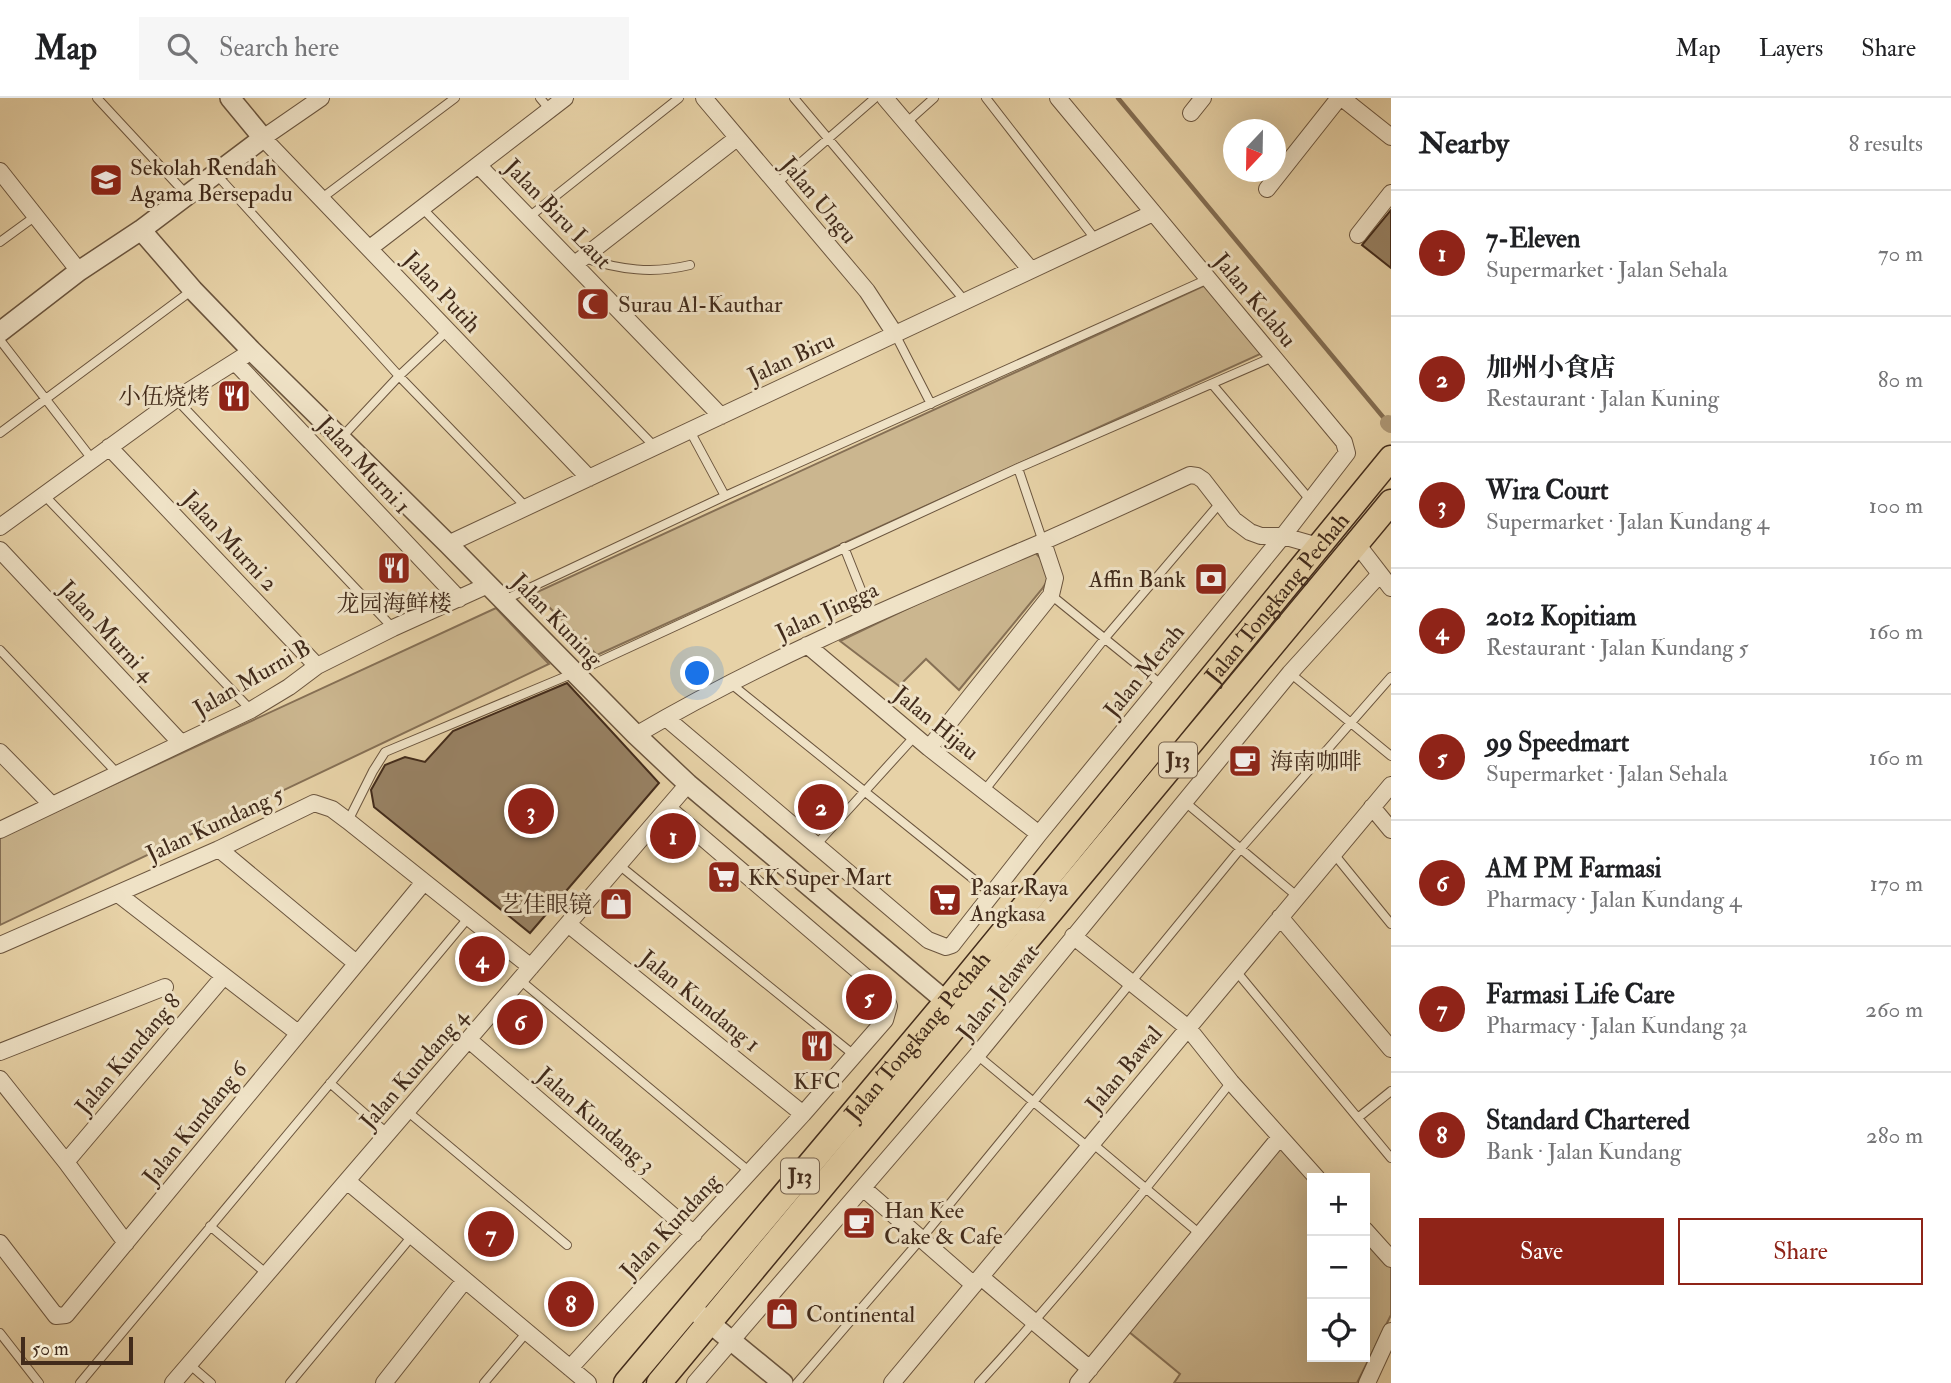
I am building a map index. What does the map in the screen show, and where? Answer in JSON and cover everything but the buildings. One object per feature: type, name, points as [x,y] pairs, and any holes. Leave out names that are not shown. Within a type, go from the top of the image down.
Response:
[{"type":"main road","name":"Jalan Tongkang Pechah","points":[[659,1383],[709,1323],[1318,546],[1391,458]]},
{"type":"main road","name":"Jalan Tongkang Pechah","points":[[626,1383],[690,1307],[955,1009],[1391,502]]},
{"type":"street","points":[[230,98],[262,138]]},
{"type":"street","points":[[0,332],[79,271],[141,230],[262,138],[321,98]]},
{"type":"street","points":[[370,248],[478,165],[545,104],[565,98]]},
{"type":"street","name":"Jalan Ungu","points":[[704,98],[867,291],[895,334]]},
{"type":"street","points":[[885,98],[1031,270]]},
{"type":"street","name":"Jalan Kelabu","points":[[1058,98],[1344,442],[1347,453],[1283,536]]},
{"type":"street","points":[[1191,113],[1203,98]]},
{"type":"street","points":[[1267,189],[1340,98],[1391,137]]},
{"type":"street","name":"Jalan Putih","points":[[262,138],[589,478]]},
{"type":"street","points":[[580,261],[737,138]]},
{"type":"street","name":"Jalan Biru Laut","points":[[478,165],[529,218],[580,261],[721,416]]},
{"type":"street","points":[[0,171],[79,271]]},
{"type":"street","points":[[1358,235],[1391,193]]},
{"type":"street","name":"Jalan Biru","points":[[449,544],[1153,213]]},
{"type":"street","name":"Jalan Kuning","points":[[141,230],[193,290],[251,350],[449,544],[636,736],[688,785],[955,1009]]},
{"type":"street","points":[[0,527],[177,399],[251,350]]},
{"type":"street","name":"Jalan Murni 1","points":[[235,362],[459,599]]},
{"type":"street","name":"Jalan Murni 2","points":[[109,447],[317,666]]},
{"type":"street","name":"Jalan Jingga","points":[[636,736],[730,682],[807,645],[1190,475],[1203,480],[1234,520],[1250,532],[1261,536],[1283,536],[1318,546]]},
{"type":"street","name":"Jalan Merah","points":[[666,718],[928,940],[946,947],[952,945],[1039,834],[1283,536]]},
{"type":"street","points":[[929,748],[1051,595],[1055,578],[1043,542]]},
{"type":"street","points":[[1357,544],[1391,588]]},
{"type":"street","name":"Jalan Murni 4","points":[[0,551],[181,743]]},
{"type":"street","name":"Jalan Jelawat","points":[[695,1383],[977,1055],[1290,673],[1380,574]]},
{"type":"street","name":"Jalan Murni B","points":[[0,830],[251,710],[317,666],[488,585]]},
{"type":"street","name":"Jalan Hijau","points":[[807,645],[929,748],[1039,834]]},
{"type":"street","points":[[0,752],[51,804]]},
{"type":"street","name":"Jalan Kundang 4","points":[[173,1383],[688,785]]},
{"type":"street","name":"Jalan Bawal","points":[[892,1383],[1391,785]]},
{"type":"street","name":"Jalan Kundang 5","points":[[0,945],[219,849],[314,803],[332,809],[348,821],[531,967]]},
{"type":"street","points":[[1372,807],[1391,831]]},
{"type":"street","name":"Jalan Kundang","points":[[578,1378],[694,1234],[884,1020],[889,1006],[883,992],[668,808]]},
{"type":"street","points":[[219,849],[356,962]]},
{"type":"street","name":"Jalan Kundang 6","points":[[0,1243],[56,1315],[59,1317],[69,1312],[424,881]]},
{"type":"street","points":[[118,894],[298,1033]]},
{"type":"street","points":[[1280,917],[1391,1049]]},
{"type":"street","name":"Jalan Kundang 1","points":[[568,924],[803,1114]]},
{"type":"street","points":[[1073,936],[1188,1028],[1231,1082],[1312,1173]]},
{"type":"street","name":"Jalan Kundang 8","points":[[66,1162],[224,976]]},
{"type":"street","points":[[0,1052],[165,987]]},
{"type":"street","name":"Jalan Kundang 3","points":[[469,1040],[694,1234]]},
{"type":"street","points":[[0,1080],[126,1243]]},
{"type":"street","points":[[1078,1383],[1280,1137]]},
{"type":"street","points":[[347,1181],[578,1378]]},
{"type":"street","points":[[863,1188],[921,1239],[1035,1322],[1090,1369]]},
{"type":"street","points":[[1370,1236],[1391,1259]]},
{"type":"street","points":[[384,1383],[465,1280]]},
{"type":"street","points":[[690,1307],[783,1383]]},
{"type":"street","points":[[1367,1383],[1391,1331]]},
{"type":"lane","points":[[97,98],[187,195]]},
{"type":"lane","points":[[322,198],[454,98]]},
{"type":"lane","points":[[529,218],[679,98]]},
{"type":"lane","points":[[794,98],[965,301]]},
{"type":"lane","points":[[776,184],[876,98]]},
{"type":"lane","points":[[906,123],[934,98]]},
{"type":"lane","points":[[986,98],[1096,240]]},
{"type":"lane","points":[[216,174],[400,376],[526,508]]},
{"type":"lane","points":[[422,208],[655,447]]},
{"type":"lane","points":[[0,242],[37,215]]},
{"type":"lane","points":[[580,261],[638,271],[690,265]]},
{"type":"lane","points":[[504,600],[724,496],[1208,279]]},
{"type":"lane","points":[[0,433],[193,290]]},
{"type":"lane","points":[[341,438],[447,331]]},
{"type":"lane","points":[[895,334],[931,404]]},
{"type":"lane","points":[[0,340],[92,459]]},
{"type":"lane","points":[[348,821],[385,752],[575,673],[1018,468],[1273,357]]},
{"type":"lane","points":[[1212,384],[1311,501]]},
{"type":"lane","points":[[177,399],[393,628]]},
{"type":"lane","points":[[690,430],[724,496]]},
{"type":"lane","points":[[1018,468],[1043,542]]},
{"type":"lane","points":[[44,495],[251,710]]},
{"type":"lane","points":[[984,791],[1105,638],[1220,503]]},
{"type":"lane","points":[[844,547],[871,615]]},
{"type":"lane","points":[[1051,595],[1162,685]]},
{"type":"lane","points":[[0,650],[118,774]]},
{"type":"lane","points":[[1290,673],[1391,757]]},
{"type":"lane","points":[[797,1383],[921,1239],[1241,848],[1391,677]]},
{"type":"lane","points":[[730,682],[992,894]]},
{"type":"lane","points":[[817,844],[915,736]]},
{"type":"lane","points":[[1184,801],[1298,897]]},
{"type":"lane","points":[[1334,854],[1391,924]]},
{"type":"lane","points":[[619,865],[854,1055]]},
{"type":"lane","points":[[79,1383],[469,917]]},
{"type":"lane","points":[[1236,971],[1391,1158]]},
{"type":"lane","points":[[520,980],[750,1172]]},
{"type":"lane","points":[[977,1055],[1200,1234]]},
{"type":"lane","points":[[979,1383],[1035,1322],[1147,1189],[1231,1082]]},
{"type":"lane","points":[[330,1083],[388,1134]]},
{"type":"lane","points":[[1359,1117],[1391,1091]]},
{"type":"lane","points":[[407,1111],[567,1245]]},
{"type":"lane","points":[[210,1226],[267,1274]]},
{"type":"lane","points":[[290,1383],[412,1236]]},
{"type":"lane","points":[[484,1383],[527,1332]]},
{"type":"lane","points":[[0,1333],[39,1383]]},
{"type":"lane","points":[[190,1364],[211,1383]]},
{"type":"shaded area","points":[[1210,283],[1267,351],[597,655],[535,593]]},
{"type":"shaded area","points":[[1032,549],[1053,572],[959,690],[926,659],[899,686],[840,641]]},
{"type":"shaded area","points":[[496,608],[549,664],[0,925],[0,837]]},
{"type":"shaded area","points":[[1283,1145],[1308,1173],[1307,1362],[1368,1362],[1357,1383],[1174,1383],[1180,1374],[1128,1331]]},
{"type":"shaded area","points":[[1370,1243],[1391,1266],[1391,1315],[1370,1357]]},
{"type":"waterway","points":[[1118,98],[1388,423]]},
{"type":"place","name":"Sekolah Rendah Agama Bersepadu","points":[[106,180]]},
{"type":"place","name":"Surau Al-Kauthar","points":[[593,304]]},
{"type":"place","name":"小伍烧烤","points":[[234,396]]},
{"type":"place","name":"龙园海鲜楼","points":[[394,568]]},
{"type":"place","name":"Affin Bank","points":[[1211,579]]},
{"type":"place","name":"海南咖啡","points":[[1245,761]]},
{"type":"place","name":"加州小食店","points":[[821,807]]},
{"type":"place","name":"Wira Court","points":[[531,811]]},
{"type":"place","name":"7-Eleven","points":[[673,836]]},
{"type":"place","name":"KK Super Mart","points":[[724,877]]},
{"type":"place","name":"Pasar Raya Angkasa","points":[[945,900]]},
{"type":"place","name":"艺佳眼镜","points":[[616,904]]},
{"type":"place","name":"2012 Kopitiam","points":[[482,959]]},
{"type":"place","name":"99 Speedmart","points":[[869,997]]},
{"type":"place","name":"AM PM Farmasi","points":[[520,1022]]},
{"type":"place","name":"KFC","points":[[817,1046]]},
{"type":"place","name":"Han Kee Cake & Cafe","points":[[859,1223]]},
{"type":"place","name":"Farmasi Life Care","points":[[491,1234]]},
{"type":"place","name":"Standard Chartered","points":[[571,1304]]},
{"type":"place","name":"Continental","points":[[782,1314]]}]
